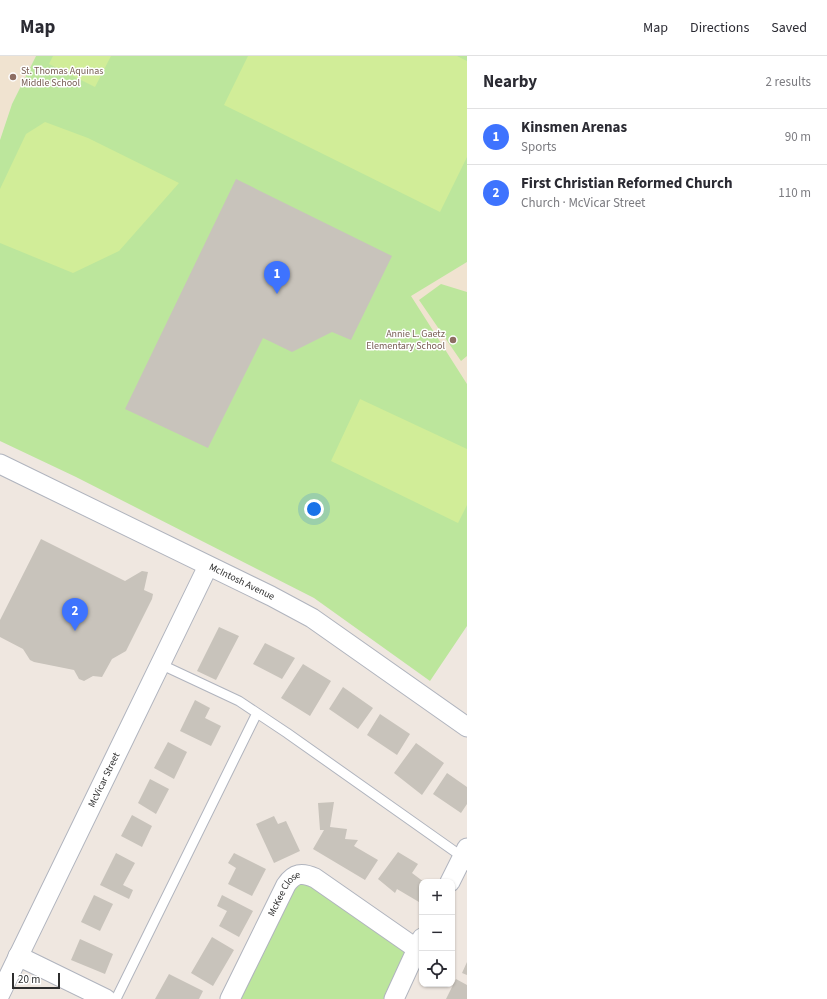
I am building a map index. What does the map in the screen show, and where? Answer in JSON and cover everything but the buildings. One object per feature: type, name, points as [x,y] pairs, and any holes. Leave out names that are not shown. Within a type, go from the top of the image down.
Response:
[{"type":"street","name":"McIntosh Avenue","points":[[0,464],[271,596],[312,618],[467,727]]},
{"type":"street","name":"McVicar Street","points":[[0,994],[208,566]]},
{"type":"street","points":[[452,879],[466,855]]},
{"type":"street","name":"McKee Close","points":[[230,999],[286,885],[294,876],[300,874],[315,878],[419,943],[411,964],[394,999]]},
{"type":"street","points":[[18,956],[106,999]]},
{"type":"lane","points":[[160,664],[239,701],[466,855]]},
{"type":"lane","points":[[116,999],[257,713]]},
{"type":"shaded area","name":"St. Thomas Aquinas Middle School","points":[[0,56],[36,56],[12,104],[0,140]]},
{"type":"shaded area","name":"Annie L. Gaetz Elementary School","points":[[467,262],[467,384],[410,296]]},
{"type":"green space","points":[[36,56],[467,56],[467,262],[411,296],[467,384],[467,626],[430,681],[314,598],[76,477],[0,441],[0,140],[12,104]]},
{"type":"green space","points":[[53,56],[111,56],[95,87],[49,64]]},
{"type":"green space","points":[[248,56],[457,56],[467,61],[467,157],[440,212],[224,105]]},
{"type":"green space","points":[[45,122],[88,138],[179,183],[119,251],[73,273],[0,243],[0,189],[26,134]]},
{"type":"green space","name":"Annie L. Gaetz Elementary School","points":[[441,284],[467,292],[467,356],[461,361],[419,300]]},
{"type":"green space","points":[[360,399],[467,449],[467,505],[458,523],[331,461]]},
{"type":"green space","points":[[294,876],[417,949],[394,999],[230,999]]},
{"type":"place","name":"St. Thomas Aquinas Middle School","points":[[13,77]]},
{"type":"place","name":"Kinsmen Arenas","points":[[277,294]]},
{"type":"place","name":"Annie L. Gaetz Elementary School","points":[[453,340]]},
{"type":"place","name":"First Christian Reformed Church","points":[[75,631]]}]
